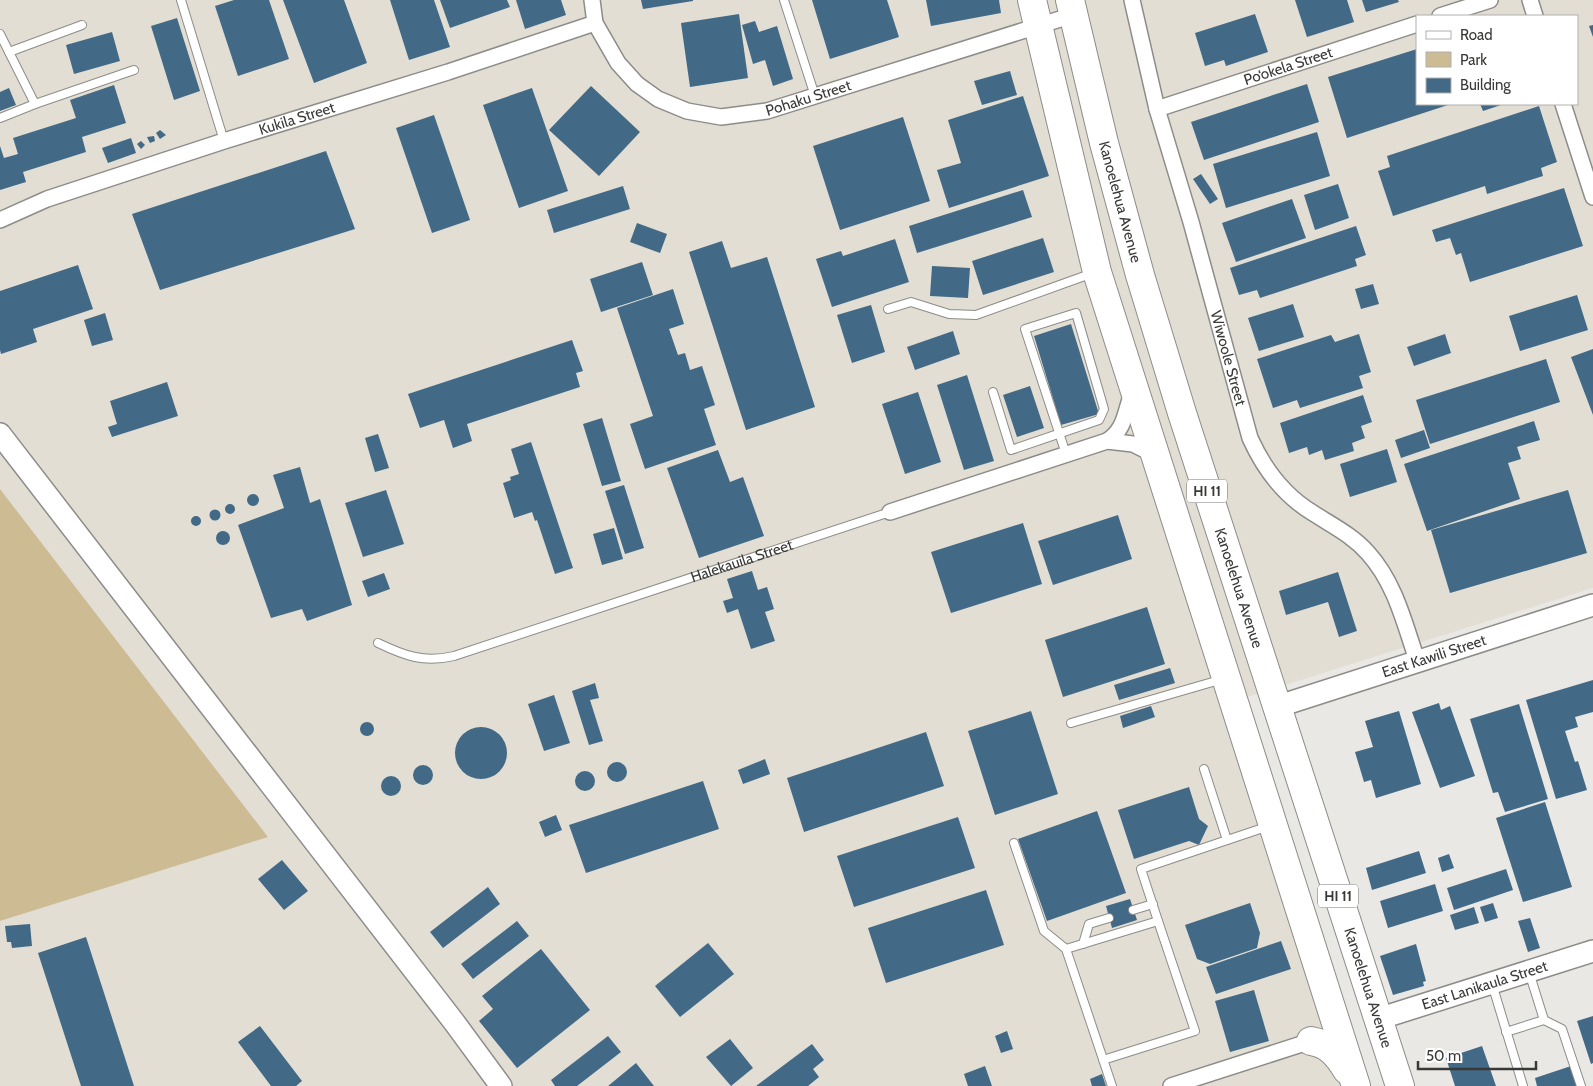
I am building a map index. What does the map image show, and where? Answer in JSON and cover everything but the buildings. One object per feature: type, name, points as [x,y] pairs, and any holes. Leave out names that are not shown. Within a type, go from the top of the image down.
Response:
[{"type":"highway","name":"HI 11","points":[[1032,0],[1097,272],[1356,1084]]},
{"type":"highway","name":"Kanoelehua Avenue","points":[[1072,7],[1104,143],[1140,275],[1276,706],[1400,1086]]},
{"type":"highway","points":[[1227,675],[1237,689],[1255,703],[1263,706],[1276,706]]},
{"type":"highway","points":[[1252,758],[1254,735],[1265,716],[1276,706]]},
{"type":"highway","points":[[1311,1041],[1319,1031],[1330,1004]]},
{"type":"highway","points":[[1311,1041],[1319,1042],[1330,1048],[1340,1057],[1356,1084]]},
{"type":"street","name":"Pohaku Street","points":[[592,0],[594,23],[618,63],[637,84],[658,99],[687,111],[721,117],[768,111],[1038,26],[1072,7]]},
{"type":"street","name":"Wiwoole Street","points":[[1132,0],[1157,109],[1253,444],[1270,475],[1290,497],[1311,512],[1346,532],[1368,552],[1384,572],[1395,595],[1417,660]]},
{"type":"street","points":[[1443,15],[1490,0]]},
{"type":"street","points":[[1530,0],[1535,15]]},
{"type":"street","name":"Kukila Street","points":[[0,220],[47,199],[224,141],[448,72],[594,23]]},
{"type":"street","name":"Po‘okela Street","points":[[1157,109],[1416,24]]},
{"type":"street","points":[[1563,105],[1593,197]]},
{"type":"street","points":[[1107,441],[1120,430],[1134,390]]},
{"type":"street","points":[[0,434],[454,1022],[501,1086]]},
{"type":"street","name":"Halekauila Street","points":[[890,512],[1107,441],[1133,444],[1145,448],[1156,455]]},
{"type":"street","name":"East Kawili Street","points":[[1276,706],[1593,605]]},
{"type":"street","name":"East Lanikaula Street","points":[[1378,1019],[1593,951]]},
{"type":"street","points":[[1171,1086],[1311,1041]]},
{"type":"lane","points":[[181,0],[224,141]]},
{"type":"lane","points":[[784,0],[815,96]]},
{"type":"lane","points":[[9,52],[82,25]]},
{"type":"lane","points":[[0,34],[35,104]]},
{"type":"lane","points":[[0,118],[134,70]]},
{"type":"lane","points":[[888,308],[911,302],[949,314],[976,315],[1097,272]]},
{"type":"lane","points":[[993,392],[1012,450],[1059,434],[1099,420],[1104,409],[1076,314],[1025,329],[1059,434],[1066,454]]},
{"type":"lane","name":"Halekauila Street","points":[[378,643],[399,654],[426,659],[454,656],[890,512]]},
{"type":"lane","points":[[1071,724],[1227,675]]},
{"type":"lane","points":[[1204,769],[1227,840]]},
{"type":"lane","points":[[1103,1060],[1195,1032],[1141,868],[1273,825]]},
{"type":"lane","points":[[1014,843],[1044,931],[1066,949],[1112,1086]]},
{"type":"lane","points":[[1133,910],[1152,904]]},
{"type":"lane","points":[[1083,944],[1089,924],[1109,918]]},
{"type":"lane","points":[[1066,949],[1158,921]]},
{"type":"lane","points":[[1529,972],[1544,1020]]},
{"type":"lane","points":[[1492,984],[1523,1086]]},
{"type":"lane","points":[[1506,1032],[1544,1020],[1562,1029],[1581,1086]]},
{"type":"shaded area","points":[[0,0],[1593,0],[1593,588],[1228,703],[1349,1086],[0,1086],[0,921],[268,837],[0,489]]},
{"type":"green space","points":[[0,489],[268,837],[0,921]]}]
